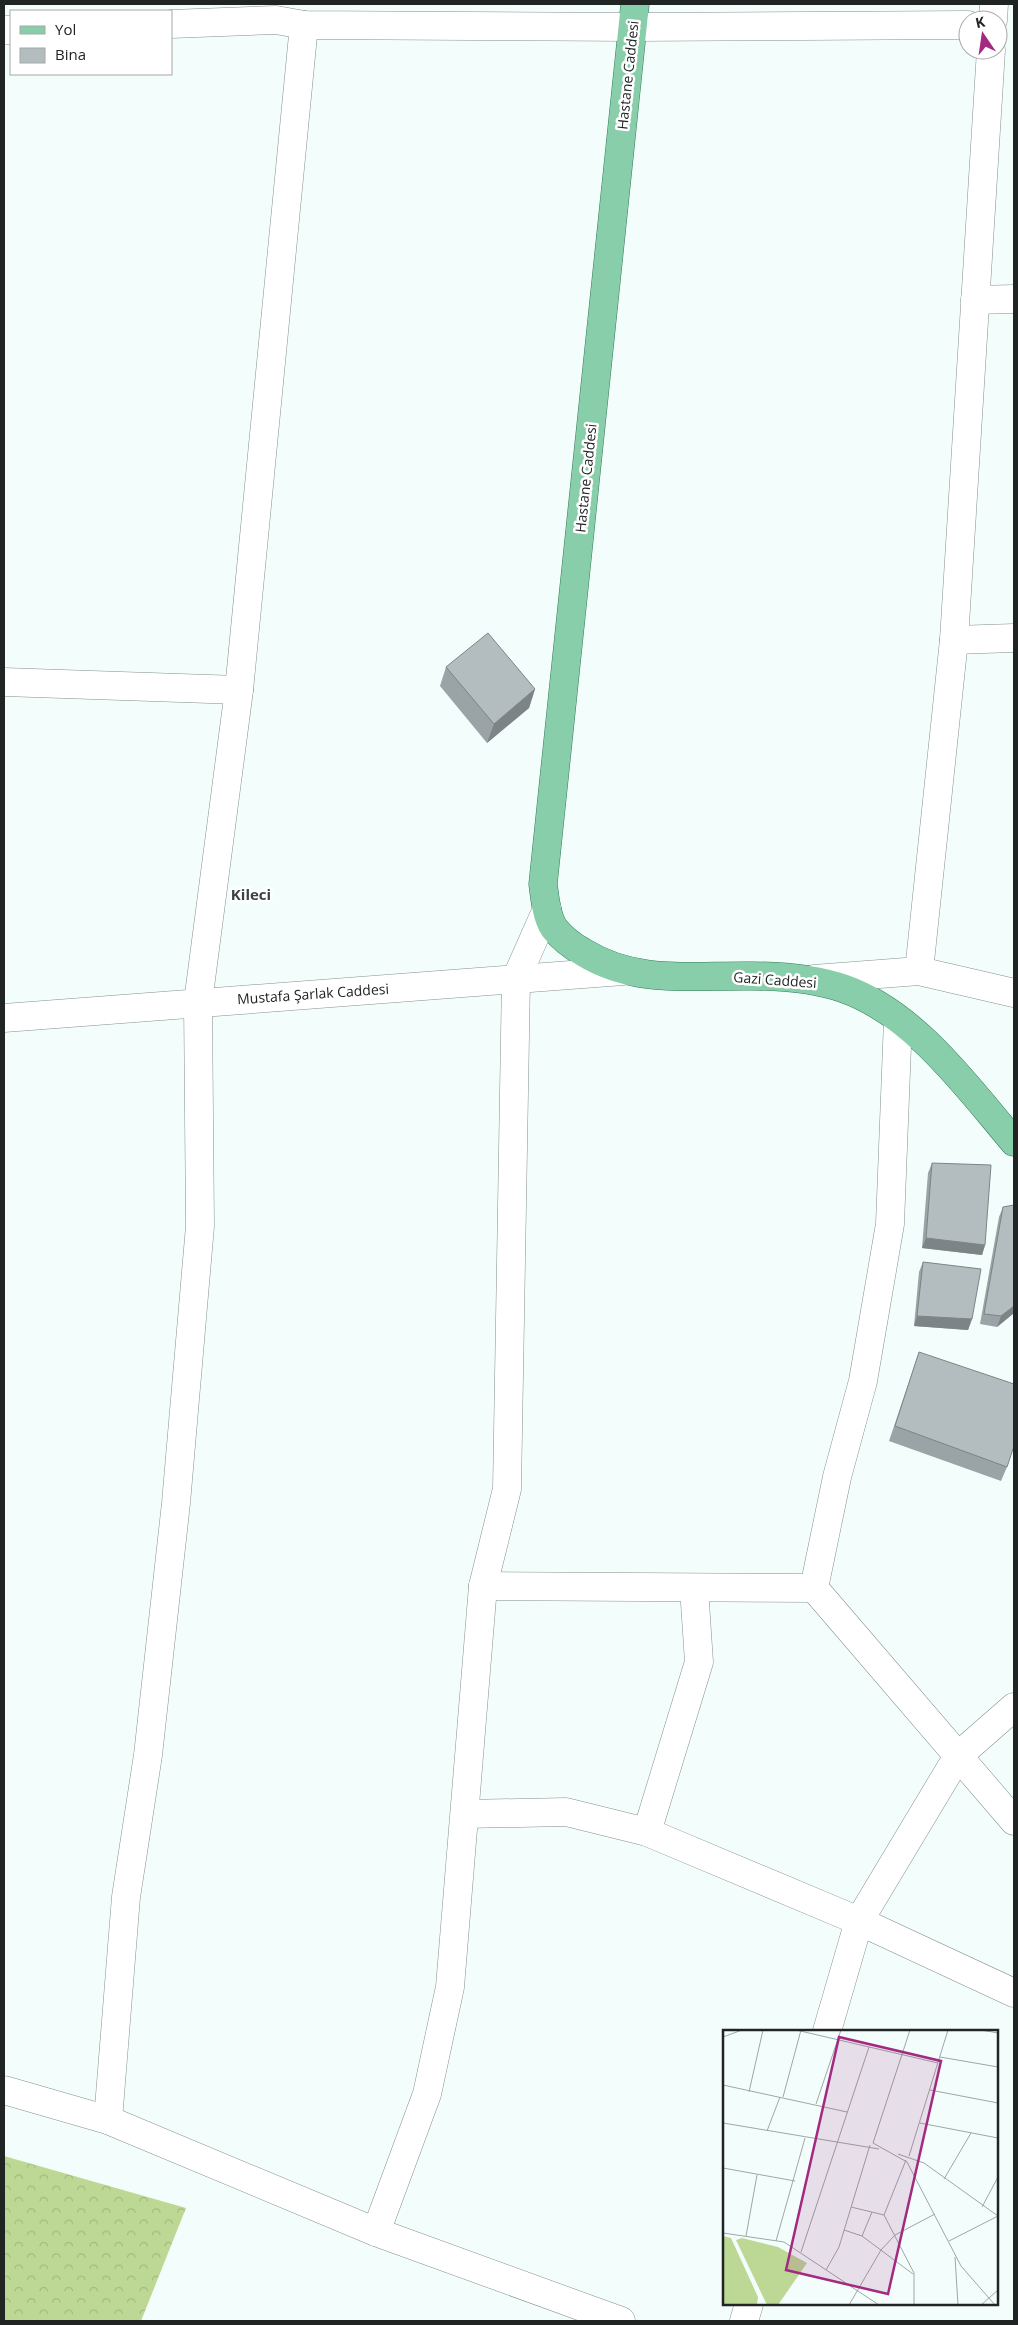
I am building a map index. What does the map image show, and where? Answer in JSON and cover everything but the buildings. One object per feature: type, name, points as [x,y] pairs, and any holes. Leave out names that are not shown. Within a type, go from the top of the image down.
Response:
[{"type":"main road","name":"Hastane Caddesi","points":[[570,944],[554,927],[547,909],[543,884],[634,16]]},
{"type":"main road","name":"Gazi Caddesi","points":[[570,944],[596,960],[623,971],[662,976],[754,976],[807,979],[846,989],[877,1004],[953,1069],[1014,1142]]},
{"type":"street","points":[[172,24],[276,20],[304,24],[426,24],[634,16],[958,25]]},
{"type":"street","points":[[108,2120],[126,1897],[148,1755],[174,1523],[200,1226],[198,1002],[239,690],[304,24]]},
{"type":"street","points":[[919,971],[954,640],[990,60]]},
{"type":"street","points":[[975,300],[1014,299]]},
{"type":"street","points":[[954,640],[1014,638]]},
{"type":"street","points":[[4,682],[239,690]]},
{"type":"street","points":[[376,2232],[427,2094],[450,1987],[482,1586],[506,1488],[516,979],[547,909]]},
{"type":"street","name":"Mustafa Şarlak Caddesi","points":[[4,1018],[623,971]]},
{"type":"street","points":[[807,979],[919,971],[1014,993]]},
{"type":"street","points":[[814,1588],[837,1477],[864,1380],[890,1224],[898,1020]]},
{"type":"street","points":[[482,1586],[814,1588],[1014,1821]]},
{"type":"street","points":[[647,1832],[699,1662],[694,1588]]},
{"type":"street","points":[[827,2030],[859,1921],[958,1756],[1014,1707]]},
{"type":"street","points":[[465,1814],[566,1812],[647,1832],[859,1921],[1014,1993]]},
{"type":"street","points":[[4,2090],[108,2120],[376,2232],[621,2321]]},
{"type":"street","points":[[744,2321],[749,2305]]},
{"type":"green space","points":[[4,2156],[186,2208],[141,2321],[4,2321]]},
{"type":"district","name":"Kileci","points":[[251,895]]}]
